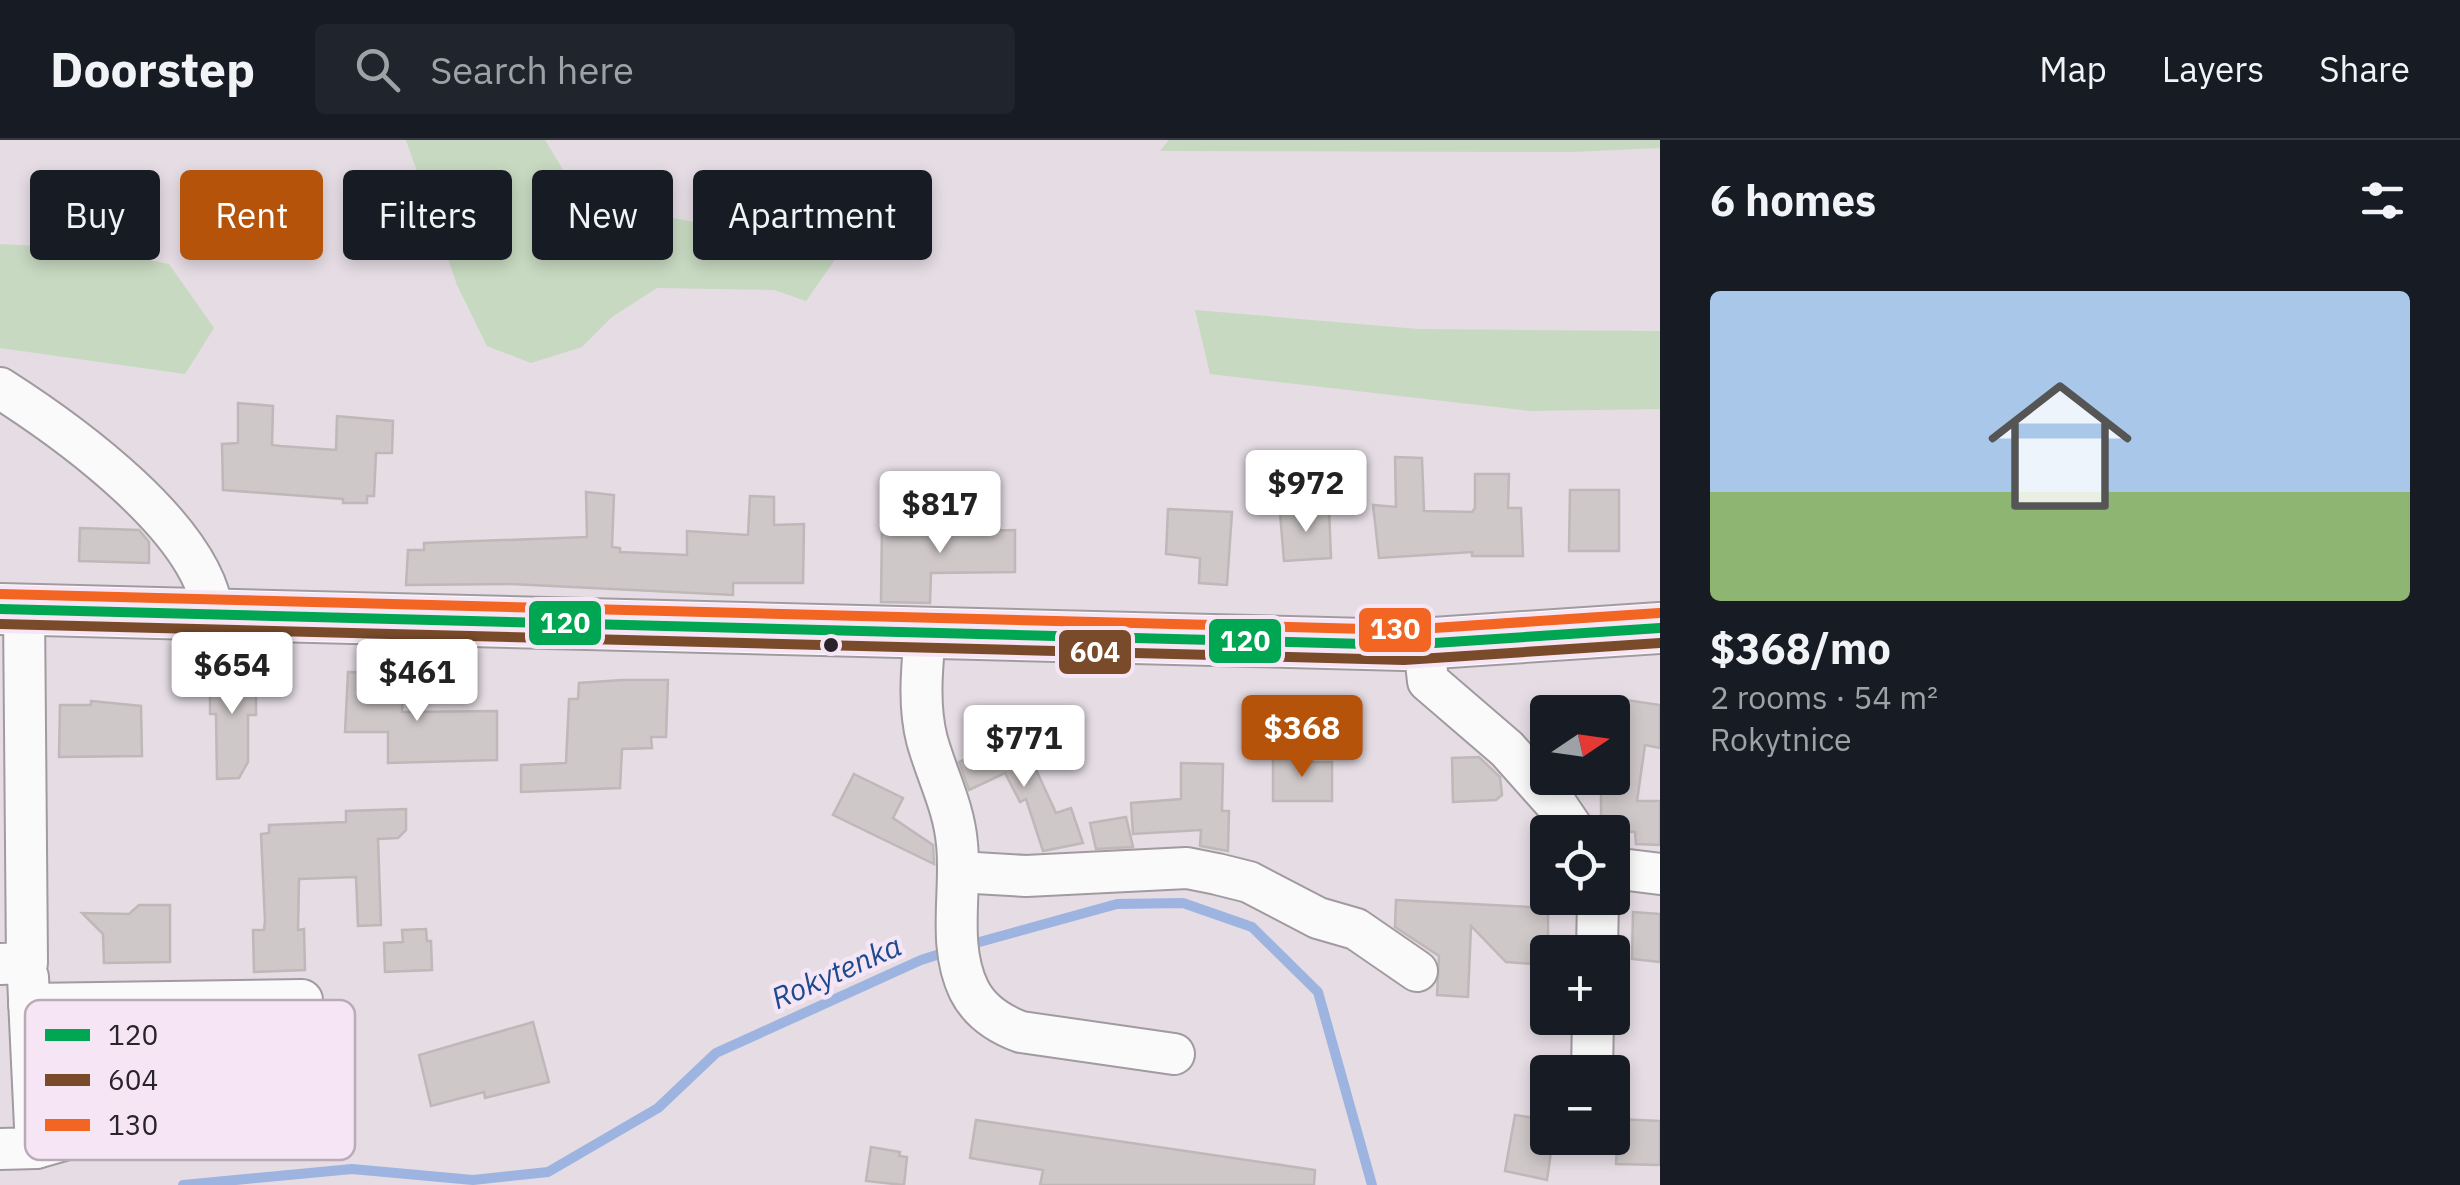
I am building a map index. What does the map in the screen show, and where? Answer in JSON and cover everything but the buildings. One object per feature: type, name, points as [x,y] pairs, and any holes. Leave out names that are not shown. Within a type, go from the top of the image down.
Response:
[{"type":"main road","points":[[12,610],[1424,644],[1660,628]]},
{"type":"street","points":[[0,388],[72,436],[156,515],[198,568],[211,591],[214,614]]},
{"type":"street","points":[[12,610],[13,964],[27,1000]]},
{"type":"street","points":[[925,632],[922,712],[927,740],[951,806],[960,953],[969,990],[1000,1024],[1021,1032],[1174,1054]]},
{"type":"street","points":[[1424,644],[1428,681],[1442,698],[1507,749],[1563,815]]},
{"type":"street","points":[[958,872],[1026,876],[1187,868],[1217,874],[1250,882],[1318,918],[1356,929],[1416,971]]},
{"type":"street","points":[[1630,870],[1660,874]]},
{"type":"street","points":[[18,1149],[25,1057]]},
{"type":"green space","points":[[406,140],[545,140],[563,170],[532,170],[532,260],[673,260],[673,218],[693,222],[693,260],[835,260],[806,301],[774,290],[657,288],[612,317],[582,347],[531,363],[487,346],[448,260],[512,260],[512,170],[417,170]]},
{"type":"green space","points":[[1169,140],[1660,140],[1660,148],[1572,152],[1160,151]]},
{"type":"green space","points":[[0,244],[30,246],[30,260],[148,260],[169,264],[214,328],[185,374],[0,348]]},
{"type":"green space","points":[[1195,310],[1418,329],[1660,331],[1660,409],[1530,411],[1210,374]]},
{"type":"waterway","name":"Rokytenka","points":[[965,946],[1117,904],[1183,903],[1252,927],[1318,992],[1372,1185]]},
{"type":"waterway","name":"Rokytenka","points":[[183,1185],[352,1169],[473,1180],[548,1172],[658,1108],[716,1053],[949,951]]},
{"type":"transit line","name":"130","points":[[0,594],[1404,630],[1659,613]]},
{"type":"transit line","name":"120","points":[[0,609],[1404,645],[1660,628]]},
{"type":"transit line","name":"604","points":[[0,624],[1404,660],[1660,643]]}]
